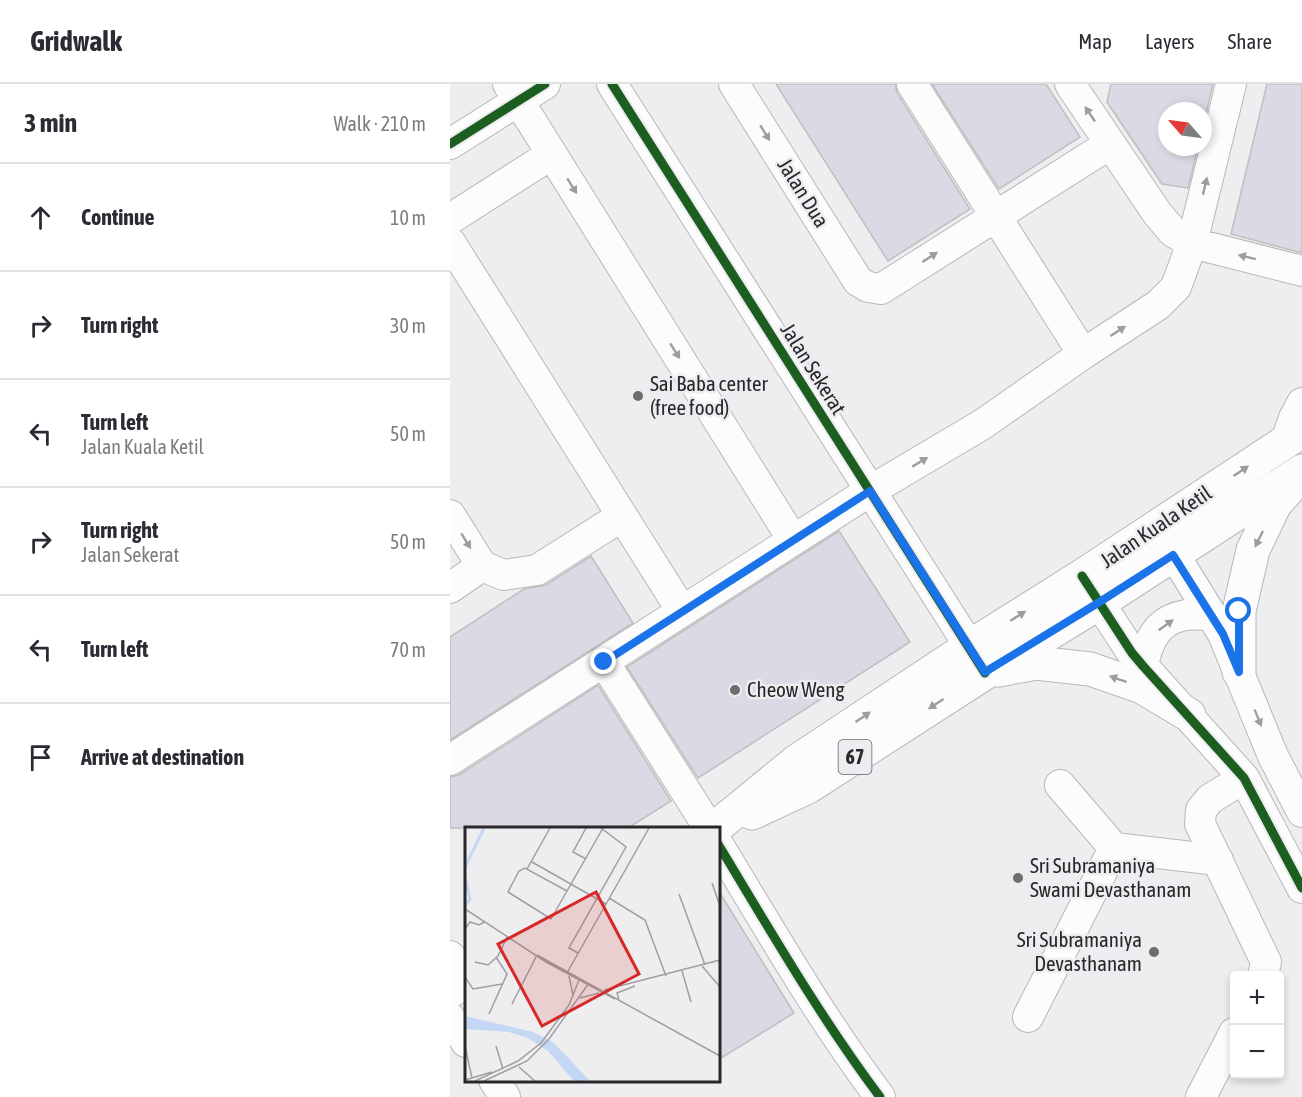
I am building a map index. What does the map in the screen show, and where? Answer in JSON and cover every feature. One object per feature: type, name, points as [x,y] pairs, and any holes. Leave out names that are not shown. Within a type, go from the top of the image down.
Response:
[{"type":"main road","name":"Jalan Kuala Ketil","points":[[1090,590],[1157,527],[1294,436]]},
{"type":"main road","name":"Jalan Kuala Ketil","points":[[717,827],[797,761],[977,660],[1090,590],[1173,555],[1302,472]]},
{"type":"main road","points":[[1239,672],[1239,611],[1253,550],[1275,504],[1302,472]]},
{"type":"main road","points":[[977,660],[1090,669],[1142,687],[1189,716]]},
{"type":"main road","points":[[450,991],[465,983]]},
{"type":"street","points":[[450,144],[513,92],[545,84]]},
{"type":"street","name":"Jalan Sekerat","points":[[612,84],[977,660]]},
{"type":"street","name":"Jalan Dua","points":[[734,84],[858,281],[868,287],[881,289],[995,216]]},
{"type":"street","points":[[912,84],[1083,354]]},
{"type":"street","points":[[1070,84],[1157,213],[1173,232],[1192,243],[1302,271]]},
{"type":"street","points":[[450,760],[870,491],[983,424],[1158,305],[1176,287],[1192,243],[1231,84]]},
{"type":"street","points":[[513,92],[793,540]]},
{"type":"street","points":[[995,216],[1110,144]]},
{"type":"street","points":[[450,219],[552,154]]},
{"type":"street","points":[[450,242],[682,611]]},
{"type":"street","points":[[1294,436],[1294,418],[1302,403]]},
{"type":"street","points":[[450,515],[482,566],[504,575],[537,570],[622,516]]},
{"type":"street","points":[[1157,527],[1223,634],[1274,756],[1302,812]]},
{"type":"street","points":[[450,588],[482,566]]},
{"type":"street","points":[[1090,590],[1132,653],[1244,778],[1302,888]]},
{"type":"street","points":[[1143,666],[1146,650],[1153,635],[1165,623],[1188,614],[1212,616]]},
{"type":"street","points":[[604,662],[708,827]]},
{"type":"street","points":[[1244,778],[1210,799],[1201,810],[1200,824],[1266,962],[1264,971]]},
{"type":"street","points":[[1060,785],[1114,848],[1218,861]]},
{"type":"street","points":[[720,847],[852,1060],[880,1097]]},
{"type":"street","points":[[1028,1017],[1114,848]]},
{"type":"street","points":[[450,956],[465,980]]},
{"type":"street","points":[[450,1018],[465,1040]]},
{"type":"street","points":[[1201,1097],[1230,1041]]},
{"type":"street","points":[[495,1082],[505,1097]]},
{"type":"building","points":[[776,84],[895,84],[897,93],[970,209],[888,261]]},
{"type":"building","points":[[932,84],[1046,84],[1080,137],[999,189]]},
{"type":"building","points":[[1111,84],[1213,84],[1209,102],[1158,102],[1158,156],[1196,156],[1188,188],[1162,184],[1107,102]]},
{"type":"building","points":[[1267,84],[1302,84],[1302,253],[1231,234]]},
{"type":"building","points":[[839,531],[910,642],[698,778],[627,667]]},
{"type":"building","points":[[591,556],[633,623],[450,740],[450,637],[524,589],[546,585]]},
{"type":"building","points":[[598,685],[671,801],[630,827],[450,828],[450,777],[459,775]]},
{"type":"building","points":[[720,893],[794,1013],[720,1059]]},
{"type":"cycle path","points":[[450,144],[545,84]]},
{"type":"cycle path","points":[[612,84],[985,673]]},
{"type":"cycle path","points":[[1082,576],[1132,653],[1244,778],[1302,888]]},
{"type":"cycle path","points":[[720,847],[816,1004],[880,1097]]},
{"type":"place","name":"Sai Baba center (free food)","points":[[638,396]]},
{"type":"place","name":"Cheow Weng","points":[[735,690]]},
{"type":"place","name":"Sri Subramaniya Swami Devasthanam","points":[[1018,878]]},
{"type":"place","name":"Sri Subramaniya Devasthanam","points":[[1154,952]]},
{"type":"route","points":[[604,662],[870,491],[985,672],[1173,555],[1223,634],[1239,672],[1239,611]]}]
